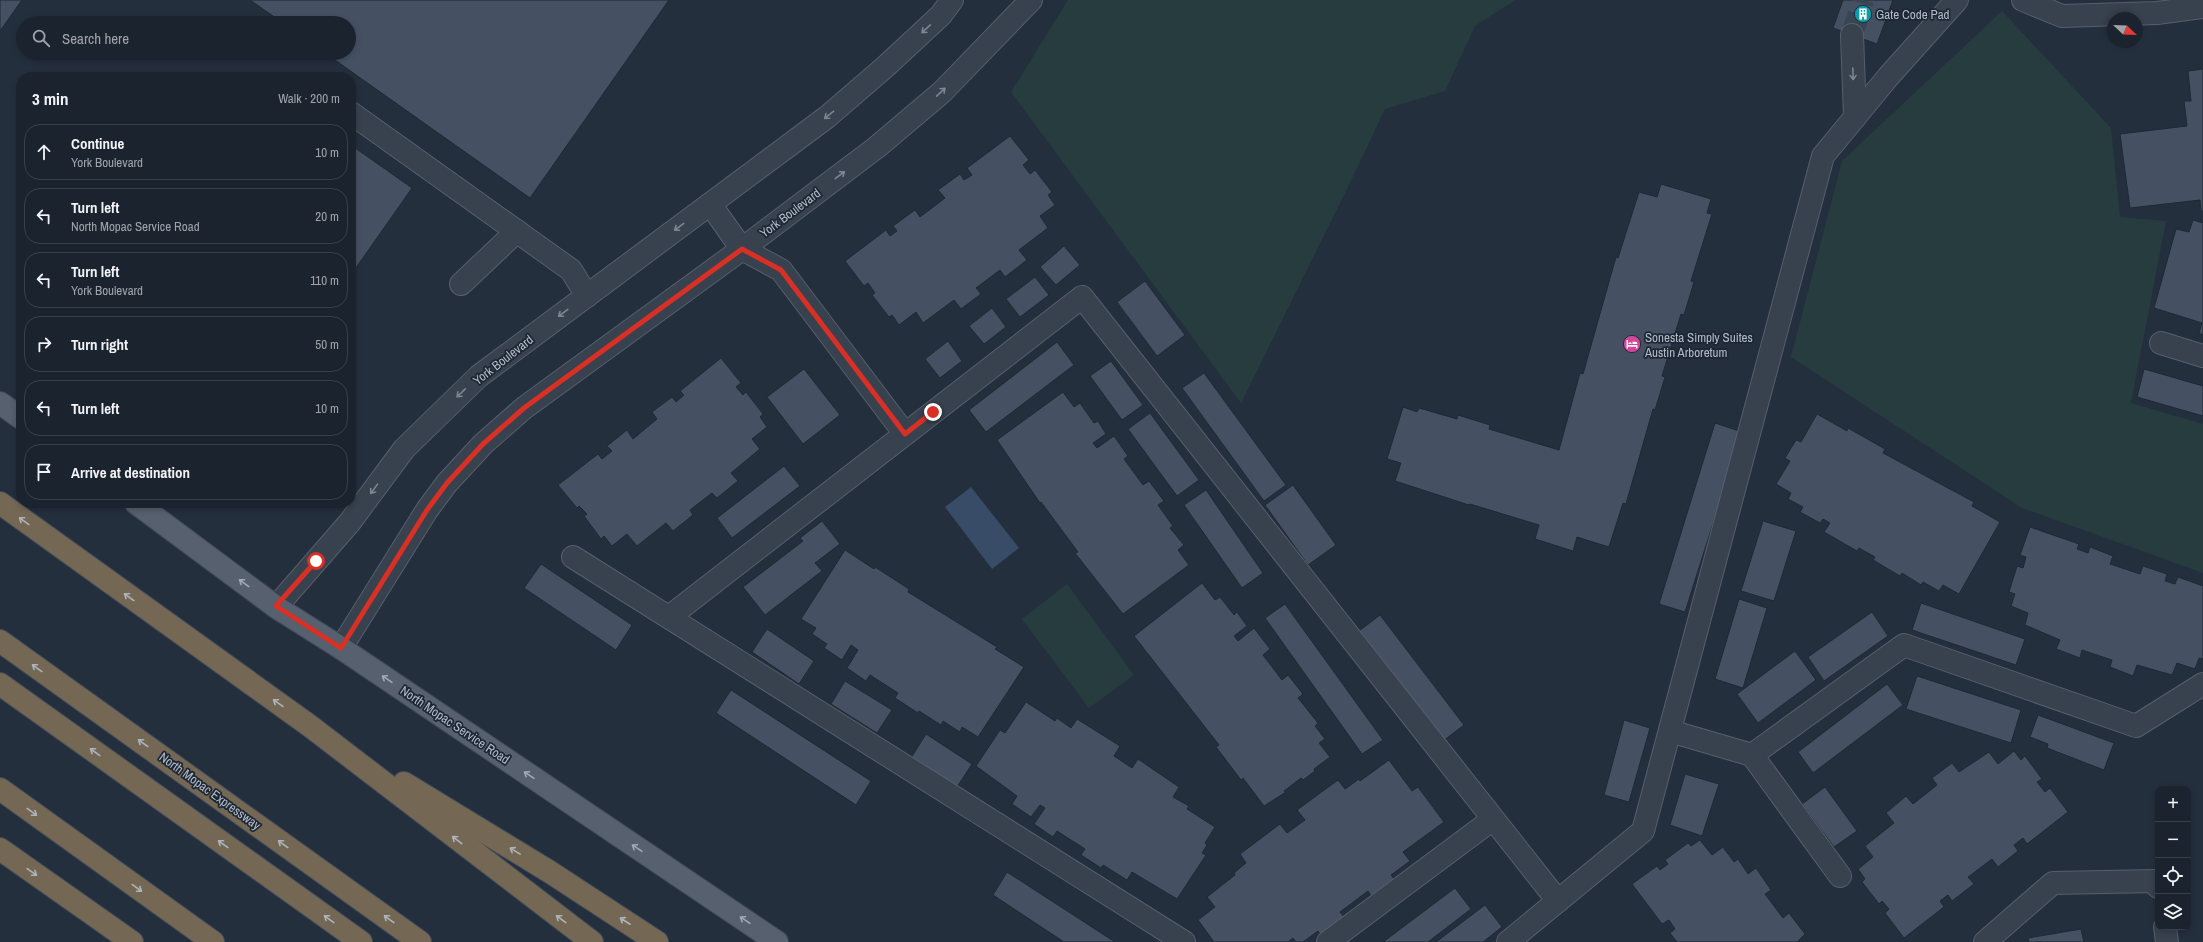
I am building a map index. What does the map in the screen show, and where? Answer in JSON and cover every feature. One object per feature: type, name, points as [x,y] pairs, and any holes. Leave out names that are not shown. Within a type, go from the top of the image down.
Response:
[{"type":"highway","points":[[0,503],[310,726],[592,942]]},
{"type":"highway","name":"North Mopac Expressway","points":[[0,641],[420,942]]},
{"type":"highway","points":[[0,684],[361,942]]},
{"type":"highway","points":[[310,726],[550,872],[657,942]]},
{"type":"highway","points":[[0,789],[213,942]]},
{"type":"highway","points":[[0,849],[132,942]]},
{"type":"main road","points":[[0,403],[16,414]]},
{"type":"main road","name":"North Mopac Service Road","points":[[143,508],[276,606],[341,648],[778,942]]},
{"type":"street","name":"York Boulevard","points":[[276,606],[350,522],[404,450],[479,376],[838,108],[941,15],[952,0]]},
{"type":"street","name":"York Boulevard","points":[[341,648],[427,510],[447,483],[483,444],[524,408],[742,249],[877,147],[942,92],[1031,0]]},
{"type":"street","points":[[1508,942],[1643,831],[1823,156],[1957,0]]},
{"type":"street","points":[[2023,0],[2062,16],[2157,13],[2203,7]]},
{"type":"street","points":[[1852,35],[1855,117]]},
{"type":"street","points":[[356,118],[571,270],[587,296]]},
{"type":"street","points":[[710,204],[742,249],[781,270],[905,434]]},
{"type":"street","points":[[461,284],[517,231]]},
{"type":"street","points":[[669,617],[1082,297],[1558,902]]},
{"type":"street","points":[[2161,343],[2203,356]]},
{"type":"street","points":[[573,557],[1184,942]]},
{"type":"street","points":[[1752,754],[1904,645],[2136,726],[2203,684]]},
{"type":"street","points":[[1670,730],[1752,754],[1840,876]]},
{"type":"street","points":[[1328,942],[1493,819]]},
{"type":"street","points":[[1985,942],[2052,883],[2155,881]]},
{"type":"street","points":[[2165,930],[2167,942]]},
{"type":"green space","points":[[1068,0],[1515,0],[1475,26],[1445,91],[1385,109],[1241,403],[1011,92]]},
{"type":"green space","points":[[2002,11],[2111,128],[2120,217],[2166,221],[2131,403],[2203,424],[2203,573],[2022,508],[1791,357],[1842,161]]},
{"type":"green space","points":[[1067,584],[1134,675],[1089,708],[1022,619]]},
{"type":"water","points":[[971,487],[1019,548],[992,569],[945,507]]},
{"type":"building","points":[[0,0],[22,0],[0,31]]},
{"type":"building","points":[[250,0],[669,0],[530,198],[356,75],[356,72],[352,72],[335,60],[356,60],[356,16],[273,16]]},
{"type":"building","name":"Gate Code Pad","points":[[1843,0],[1893,0],[1877,44],[1833,28]]},
{"type":"building","points":[[2203,69],[2203,211],[2201,211],[2200,200],[2130,208],[2120,134],[2187,126],[2184,101],[2191,101],[2188,71]]},
{"type":"building","points":[[1010,136],[1029,160],[1023,165],[1030,174],[1035,170],[1052,192],[1048,195],[1055,205],[1040,216],[1048,228],[1019,250],[1027,260],[1005,277],[1000,270],[976,288],[981,294],[961,309],[954,300],[923,323],[916,312],[899,325],[892,315],[889,317],[872,295],[875,293],[868,283],[864,286],[845,261],[886,230],[890,236],[897,231],[893,226],[915,210],[920,217],[945,198],[938,190],[960,174],[964,180],[972,175],[967,168]]},
{"type":"building","points":[[356,149],[412,188],[356,268]]},
{"type":"building","name":"Sonesta Simply Suites Austin Arboretum","points":[[1661,184],[1711,199],[1707,213],[1712,214],[1691,281],[1694,282],[1684,315],[1681,314],[1662,376],[1665,377],[1655,410],[1653,409],[1626,504],[1623,503],[1609,547],[1577,537],[1573,551],[1535,539],[1539,525],[1470,504],[1469,505],[1395,481],[1401,463],[1387,459],[1403,407],[1417,412],[1419,408],[1457,419],[1458,415],[1490,425],[1489,429],[1559,450],[1580,373],[1583,374],[1616,257],[1618,258],[1639,192],[1657,197]]},
{"type":"building","points":[[2193,220],[2203,223],[2203,335],[2199,333],[2202,323],[2154,308],[2176,229],[2189,232]]},
{"type":"building","points":[[1064,246],[1080,265],[1056,285],[1040,267]]},
{"type":"building","points":[[1035,277],[1049,295],[1020,317],[1006,299]]},
{"type":"building","points":[[1145,281],[1185,335],[1157,356],[1117,302]]},
{"type":"building","points":[[992,308],[1006,327],[984,344],[969,326]]},
{"type":"building","points":[[948,341],[962,361],[940,378],[925,359]]},
{"type":"building","points":[[1057,342],[1074,365],[986,432],[969,410]]},
{"type":"building","points":[[721,358],[741,383],[736,387],[743,395],[746,392],[763,414],[760,417],[767,427],[752,439],[760,449],[731,473],[738,481],[717,498],[712,493],[690,510],[693,515],[673,531],[666,523],[637,546],[627,534],[612,546],[604,536],[601,539],[584,516],[587,514],[579,506],[577,508],[558,485],[598,454],[602,459],[612,451],[607,446],[627,430],[633,439],[657,419],[652,412],[672,397],[676,402],[684,395],[680,391]]},
{"type":"building","points":[[1111,361],[1143,405],[1122,420],[1090,376]]},
{"type":"building","points":[[804,369],[840,415],[803,444],[767,397]]},
{"type":"building","points":[[2144,369],[2203,386],[2203,416],[2137,397]]},
{"type":"building","points":[[1204,373],[1286,485],[1264,501],[1182,388]]},
{"type":"building","points":[[1063,392],[1074,407],[1080,403],[1094,423],[1098,421],[1106,434],[1093,443],[1097,448],[1114,436],[1128,456],[1124,459],[1143,485],[1149,481],[1164,501],[1158,505],[1173,526],[1170,528],[1184,545],[1178,550],[1189,565],[1123,614],[1075,553],[1078,552],[1041,502],[1040,503],[997,440]]},
{"type":"building","points":[[1150,413],[1199,480],[1177,496],[1128,429]]},
{"type":"building","points":[[1817,414],[1847,431],[1848,428],[1885,449],[1883,453],[1974,502],[1972,506],[2000,522],[1959,594],[1943,585],[1939,591],[1923,582],[1921,585],[1902,573],[1900,576],[1873,560],[1875,557],[1859,548],[1857,551],[1824,532],[1830,523],[1823,519],[1820,523],[1800,512],[1803,507],[1788,499],[1791,493],[1776,484],[1790,461],[1785,458],[1796,440],[1801,442]]},
{"type":"building","points":[[1715,423],[1742,432],[1685,612],[1659,604]]},
{"type":"building","points":[[784,466],[800,486],[732,538],[717,518]]},
{"type":"building","points":[[1293,485],[1336,545],[1308,565],[1265,505]]},
{"type":"building","points":[[1206,490],[1263,573],[1242,588],[1184,505]]},
{"type":"building","points":[[822,521],[840,544],[815,563],[822,571],[765,615],[743,587],[803,541],[800,538]]},
{"type":"building","points":[[1763,521],[1796,531],[1774,601],[1741,591]]},
{"type":"building","points":[[2030,527],[2079,544],[2077,549],[2088,553],[2090,547],[2113,556],[2110,564],[2140,574],[2143,566],[2167,574],[2165,581],[2175,584],[2178,577],[2203,586],[2203,659],[2199,658],[2195,669],[2177,663],[2172,675],[2137,665],[2133,676],[2110,667],[2112,660],[2082,650],[2080,658],[2056,649],[2060,640],[2025,625],[2028,613],[2011,606],[2015,594],[2009,592],[2017,566],[2023,568],[2026,557],[2020,555]]},
{"type":"building","points":[[845,550],[909,589],[908,592],[997,647],[995,649],[1024,667],[978,737],[962,727],[960,732],[943,721],[941,725],[919,711],[918,713],[895,698],[898,693],[870,675],[866,681],[847,668],[858,650],[851,645],[842,660],[824,648],[827,644],[812,634],[816,628],[801,619]]},
{"type":"building","points":[[541,564],[632,625],[616,650],[524,588]]},
{"type":"building","points":[[1202,583],[1215,600],[1220,597],[1234,615],[1237,612],[1247,626],[1234,636],[1238,641],[1254,628],[1270,649],[1263,655],[1282,680],[1288,675],[1303,694],[1298,698],[1318,723],[1315,726],[1325,739],[1319,743],[1330,757],[1314,769],[1315,771],[1303,780],[1301,778],[1284,791],[1286,792],[1264,806],[1243,778],[1241,780],[1216,747],[1219,745],[1134,636]]},
{"type":"building","points":[[1739,599],[1767,608],[1743,688],[1715,679]]},
{"type":"building","points":[[1921,603],[2025,639],[2016,665],[1912,630]]},
{"type":"building","points":[[1285,604],[1383,740],[1362,754],[1265,618]]},
{"type":"building","points":[[1872,612],[1888,636],[1824,681],[1808,657]]},
{"type":"building","points":[[1380,615],[1464,725],[1443,741],[1359,631]]},
{"type":"building","points":[[767,629],[814,661],[799,684],[752,652]]},
{"type":"building","points":[[1795,651],[1816,680],[1758,723],[1737,694]]},
{"type":"building","points":[[1917,676],[2021,710],[2011,743],[1906,709]]},
{"type":"building","points":[[845,681],[892,710],[877,733],[831,704]]},
{"type":"building","points":[[1887,684],[1903,705],[1813,773],[1798,752]]},
{"type":"building","points":[[731,690],[871,781],[856,805],[716,713]]},
{"type":"building","points":[[1026,702],[1055,721],[1057,718],[1071,728],[1077,719],[1120,746],[1114,756],[1132,768],[1138,759],[1179,787],[1173,797],[1189,806],[1187,809],[1215,827],[1205,843],[1207,845],[1202,853],[1206,855],[1177,899],[1132,872],[1127,880],[1103,865],[1101,868],[1081,855],[1085,849],[1057,831],[1053,837],[1034,824],[1045,808],[1040,805],[1031,817],[1012,804],[1017,796],[976,766],[1000,730],[1005,733]]},
{"type":"building","points":[[2038,715],[2114,743],[2104,770],[2047,748],[2048,744],[2030,737]]},
{"type":"building","points":[[1624,720],[1650,728],[1629,802],[1604,795]]},
{"type":"building","points":[[926,734],[972,764],[957,787],[911,758]]},
{"type":"building","points":[[2014,751],[2021,760],[2025,756],[2042,779],[2037,782],[2045,792],[2050,788],[2068,812],[2027,844],[2023,838],[2014,845],[2018,851],[1998,867],[1992,859],[1968,877],[1974,884],[1952,901],[1948,895],[1940,901],[1944,907],[1904,938],[1885,913],[1889,909],[1882,901],[1879,904],[1862,882],[1865,879],[1858,869],[1873,857],[1865,846],[1894,823],[1886,813],[1906,796],[1913,804],[1937,785],[1932,778],[1952,763],[1959,772],[1989,752],[1998,764]]},
{"type":"building","points":[[1389,760],[1412,791],[1418,787],[1444,822],[1403,852],[1410,861],[1391,875],[1394,879],[1371,896],[1368,891],[1340,912],[1345,918],[1321,936],[1318,931],[1303,942],[1296,942],[1293,938],[1288,942],[1214,942],[1198,920],[1215,907],[1207,897],[1235,875],[1234,873],[1246,863],[1240,854],[1280,824],[1287,833],[1305,820],[1297,810],[1338,780],[1345,789],[1359,779],[1360,781]]},
{"type":"building","points":[[1685,774],[1719,784],[1702,836],[1670,825]]},
{"type":"building","points":[[1825,787],[1857,831],[1834,847],[1802,804]]},
{"type":"building","points":[[1700,840],[1712,855],[1723,847],[1734,862],[1738,859],[1748,874],[1756,868],[1771,890],[1765,894],[1783,918],[1789,913],[1805,934],[1797,942],[1677,942],[1670,933],[1675,929],[1669,920],[1662,924],[1632,884],[1657,866],[1660,870],[1668,864],[1665,860],[1688,843],[1691,846]]},
{"type":"building","points":[[1007,872],[1115,942],[1064,942],[993,895]]},
{"type":"building","points":[[1455,888],[1471,909],[1428,942],[1383,942]]},
{"type":"building","points":[[1485,905],[1502,927],[1483,942],[1436,942]]},
{"type":"building","points":[[2081,929],[2084,942],[2029,942],[2028,938]]},
{"type":"tunnel","points":[[1852,35],[1863,0]]},
{"type":"place","name":"Gate Code Pad","points":[[1863,14]]},
{"type":"place","name":"Sonesta Simply Suites Austin Arboretum","points":[[1632,344]]},
{"type":"route","points":[[316,561],[276,606],[341,648],[427,510],[447,483],[483,444],[524,408],[742,249],[781,270],[905,434],[933,412]]}]
